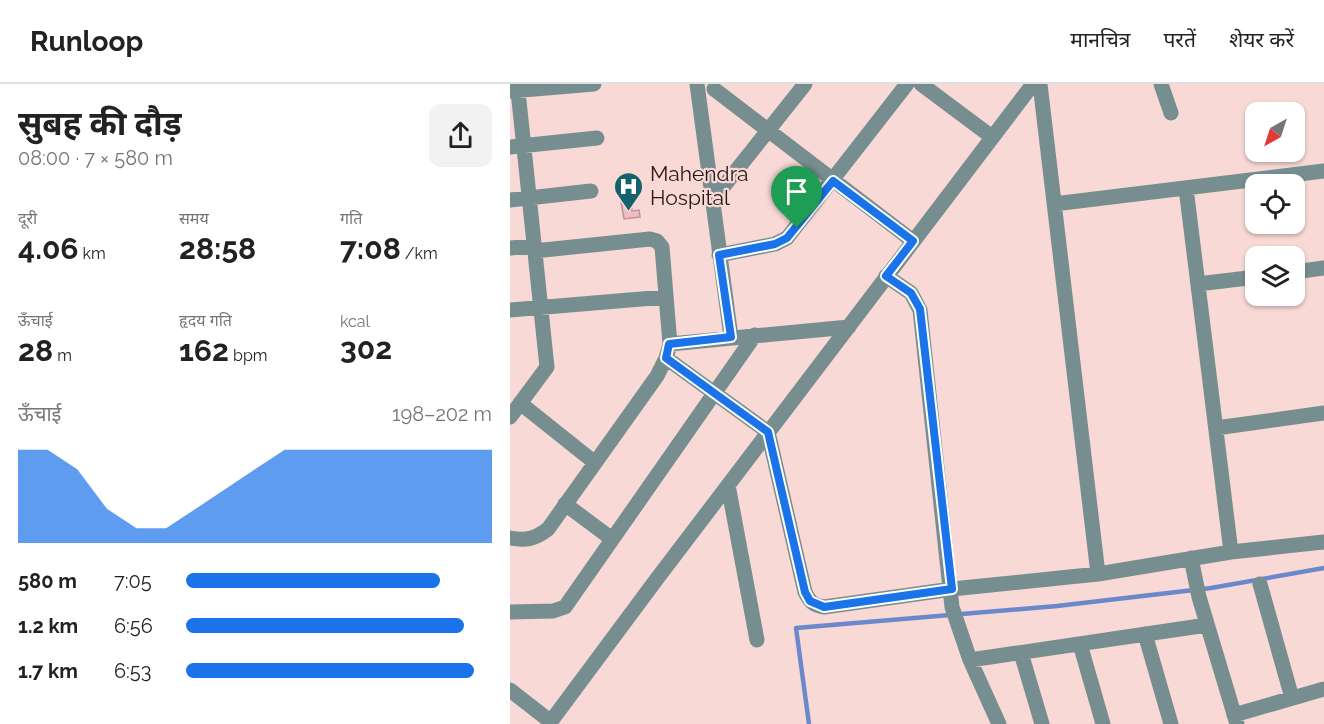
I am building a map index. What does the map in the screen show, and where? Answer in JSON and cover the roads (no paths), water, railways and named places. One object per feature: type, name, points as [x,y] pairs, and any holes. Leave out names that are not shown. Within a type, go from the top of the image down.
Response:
[{"type":"street","points":[[510,417],[547,367],[528,198],[516,147],[514,91],[594,84]]},
{"type":"street","points":[[697,84],[731,337]]},
{"type":"street","points":[[712,201],[805,84]]},
{"type":"street","points":[[719,255],[775,244],[787,238],[907,84]]},
{"type":"street","points":[[921,84],[992,137]]},
{"type":"street","points":[[510,690],[550,723],[886,276],[1034,84]]},
{"type":"street","points":[[1040,84],[1098,574]]},
{"type":"street","points":[[1161,84],[1171,113]]},
{"type":"street","points":[[700,109],[717,87],[767,131],[913,241]]},
{"type":"street","points":[[516,147],[597,138]]},
{"type":"street","points":[[1054,204],[1324,171]]},
{"type":"street","points":[[1186,188],[1231,552]]},
{"type":"street","points":[[510,200],[591,191]]},
{"type":"street","points":[[510,248],[650,239],[657,241],[662,247],[668,351],[657,376],[548,529],[536,538],[510,538]]},
{"type":"street","points":[[1305,271],[1324,268]]},
{"type":"street","points":[[886,276],[911,293],[920,309],[955,615],[970,660],[999,724]]},
{"type":"street","points":[[1198,284],[1245,278]]},
{"type":"street","points":[[510,310],[665,297]]},
{"type":"street","points":[[668,351],[731,337],[849,327]]},
{"type":"street","points":[[510,612],[553,611],[565,607],[755,335]]},
{"type":"street","points":[[668,351],[714,393],[768,432],[810,601],[824,607],[952,589],[1098,574],[1231,552],[1324,542]]},
{"type":"street","points":[[520,403],[594,462]]},
{"type":"street","points":[[1216,428],[1324,414]]},
{"type":"street","points":[[728,485],[757,640]]},
{"type":"street","points":[[565,504],[612,539]]},
{"type":"street","points":[[1191,558],[1199,597],[1235,719],[1324,689]]},
{"type":"street","points":[[1260,584],[1292,698]]},
{"type":"street","points":[[970,660],[1207,625]]},
{"type":"street","points":[[1145,634],[1171,724]]},
{"type":"street","points":[[1080,644],[1103,724]]},
{"type":"street","points":[[1022,652],[1042,724]]},
{"type":"waterway","points":[[809,724],[796,628],[1057,606],[1211,588],[1324,568]]},
{"type":"place","name":"Mahendra Hospital","points":[[629,212]]}]
